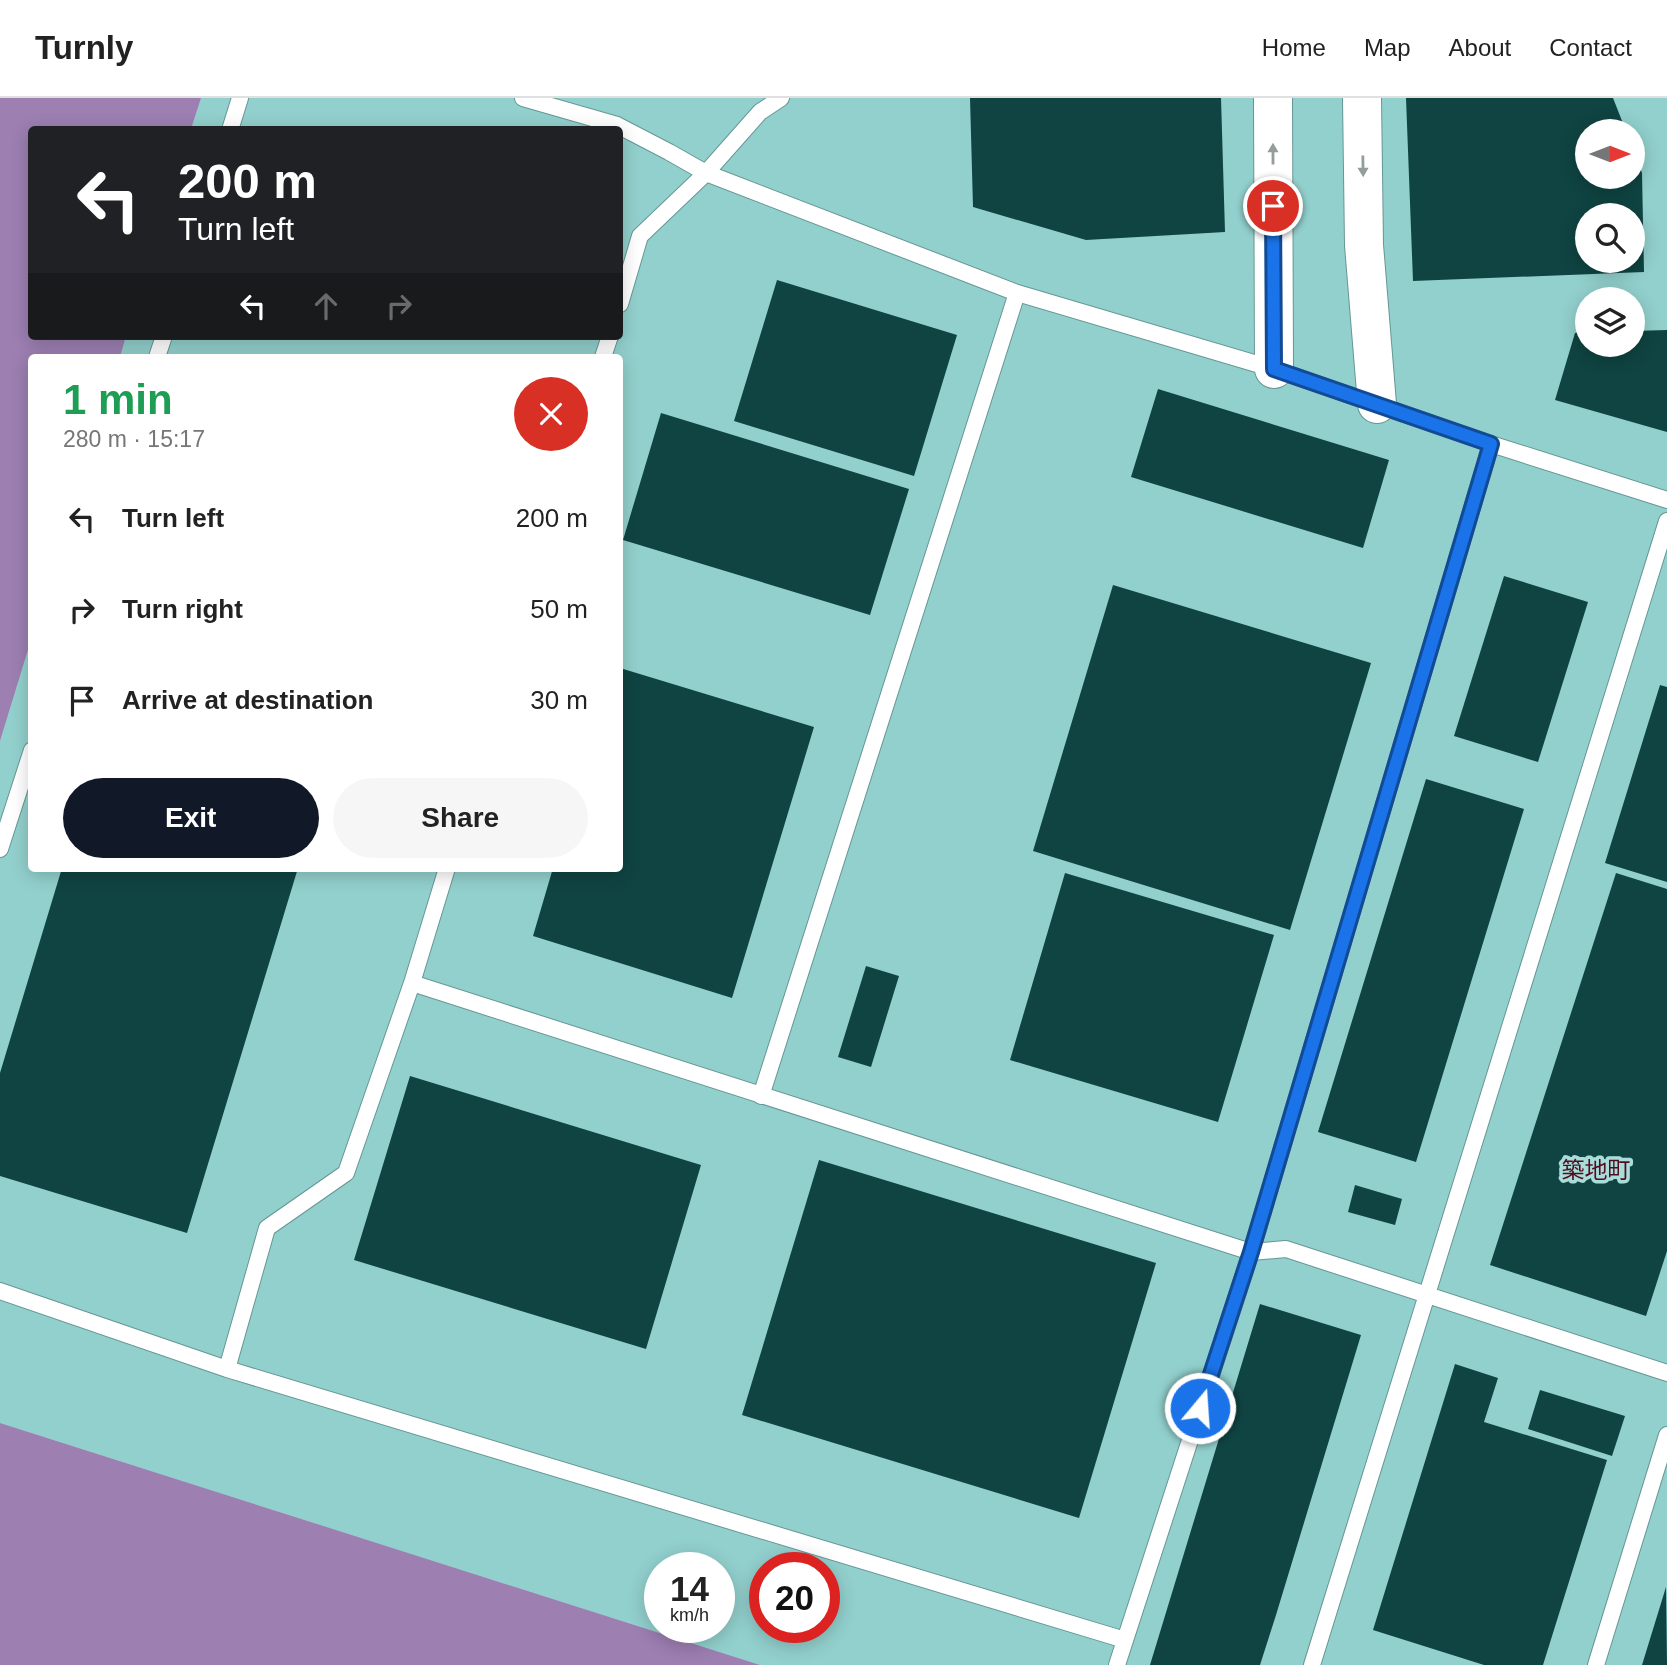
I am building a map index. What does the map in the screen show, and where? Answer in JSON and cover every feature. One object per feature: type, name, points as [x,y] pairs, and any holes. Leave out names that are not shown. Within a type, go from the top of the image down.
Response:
[{"type":"street","points":[[1273,98],[1274,369]]},
{"type":"street","points":[[1362,98],[1364,245],[1377,404]]},
{"type":"lane","points":[[231,126],[240,98]]},
{"type":"lane","points":[[523,98],[619,126]]},
{"type":"lane","points":[[623,294],[640,236],[706,173],[760,112],[782,98]]},
{"type":"lane","points":[[623,128],[706,173],[1017,293],[1274,369],[1491,444],[1667,500]]},
{"type":"lane","points":[[761,1096],[1017,293]]},
{"type":"lane","points":[[1117,1665],[1251,1252],[1491,444]]},
{"type":"lane","points":[[1312,1665],[1667,521]]},
{"type":"lane","points":[[0,849],[28,762]]},
{"type":"lane","points":[[227,1370],[267,1227],[346,1173],[412,983],[446,872]]},
{"type":"lane","points":[[412,983],[1251,1252],[1286,1249],[1667,1373]]},
{"type":"lane","points":[[0,1291],[227,1370],[1125,1640]]},
{"type":"lane","points":[[1596,1665],[1667,1435]]},
{"type":"shaded area","points":[[0,98],[201,98],[192,126],[28,126],[28,340],[125,340],[121,354],[28,354],[28,650],[0,741]]},
{"type":"shaded area","points":[[201,98],[1667,98],[1667,1665],[760,1665],[691,1643],[735,1643],[735,1552],[644,1552],[644,1628],[0,1423],[0,741],[28,650],[28,872],[623,872],[623,354],[121,354],[125,340],[623,340],[623,126],[192,126]]},
{"type":"shaded area","points":[[0,1423],[644,1628],[644,1643],[691,1643],[760,1665],[0,1665]]},
{"type":"building","points":[[970,98],[1221,98],[1225,232],[1086,240],[973,207]]},
{"type":"building","points":[[1406,98],[1613,98],[1621,119],[1575,119],[1575,189],[1642,189],[1643,203],[1575,203],[1575,273],[1618,273],[1413,281]]},
{"type":"building","points":[[777,280],[957,335],[914,476],[734,421]]},
{"type":"building","points":[[1667,330],[1667,432],[1555,400],[1575,333],[1575,357],[1645,357],[1645,331]]},
{"type":"building","points":[[1158,389],[1389,460],[1363,548],[1131,477]]},
{"type":"building","points":[[661,413],[909,489],[870,615],[623,540]]},
{"type":"building","points":[[1504,576],[1588,602],[1538,762],[1454,736]]},
{"type":"building","points":[[1113,585],[1371,663],[1290,930],[1033,851]]},
{"type":"building","points":[[623,669],[814,727],[732,998],[533,936],[552,872],[623,872]]},
{"type":"building","points":[[1660,685],[1667,687],[1667,882],[1605,863]]},
{"type":"building","points":[[1426,779],[1524,809],[1416,1162],[1318,1132]]},
{"type":"building","points":[[61,872],[297,872],[187,1233],[0,1176],[0,1073]]},
{"type":"building","points":[[1065,873],[1274,935],[1218,1122],[1010,1060]]},
{"type":"building","points":[[1616,873],[1667,889],[1667,1251],[1646,1316],[1490,1265]]},
{"type":"building","points":[[866,966],[899,976],[871,1067],[838,1057]]},
{"type":"building","points":[[410,1076],[701,1165],[646,1349],[354,1260]]},
{"type":"building","points":[[819,1160],[1156,1263],[1079,1518],[742,1415]]},
{"type":"building","points":[[1355,1185],[1402,1199],[1395,1225],[1348,1212]]},
{"type":"building","points":[[1260,1304],[1361,1335],[1276,1615],[1260,1665],[1150,1665]]},
{"type":"building","points":[[1455,1364],[1498,1378],[1484,1422],[1607,1460],[1543,1665],[1484,1665],[1373,1630]]},
{"type":"building","points":[[1540,1390],[1625,1416],[1612,1456],[1528,1429]]},
{"type":"building","points":[[1666,1587],[1667,1665],[1642,1665]]},
{"type":"district","name":"築地町","points":[[1596,1170]]},
{"type":"route","points":[[1200,1408],[1251,1252],[1491,444],[1274,369],[1273,206]]}]
